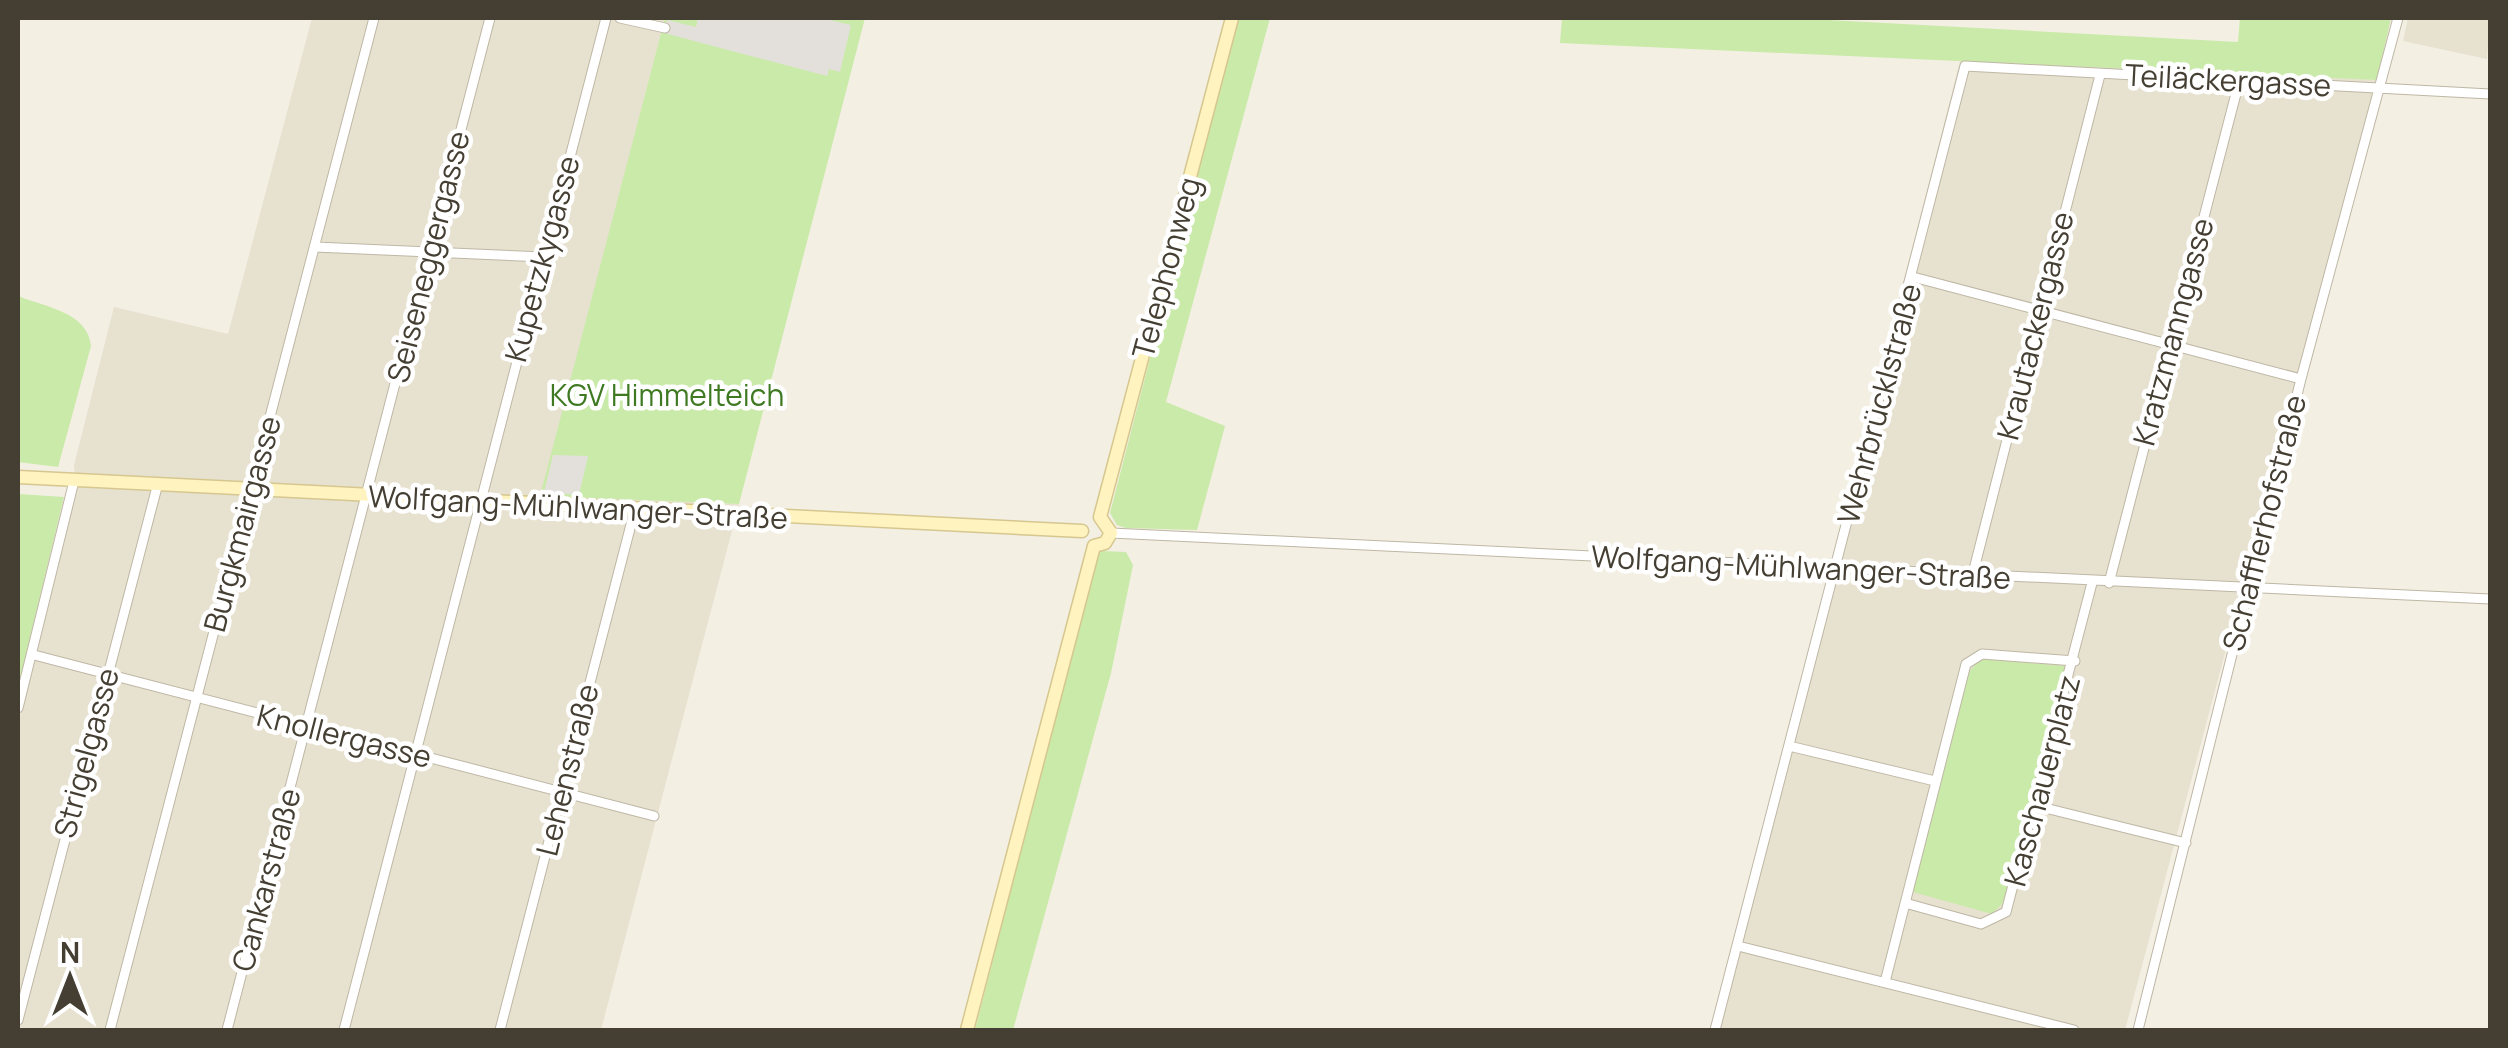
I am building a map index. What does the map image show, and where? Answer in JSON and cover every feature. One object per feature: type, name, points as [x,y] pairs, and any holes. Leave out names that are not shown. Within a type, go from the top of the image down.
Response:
[{"type":"street","name":"Burgkmairgasse","points":[[110,1030],[374,18]]},
{"type":"street","name":"Seiseneggergasse","points":[[368,497],[490,18]]},
{"type":"street","name":"Kupetzkygasse","points":[[344,1030],[606,18]]},
{"type":"street","points":[[620,18],[665,28]]},
{"type":"street","name":"Telephonweg","points":[[1100,517],[1232,18]]},
{"type":"street","name":"Schafflerhofstraße","points":[[2138,1030],[2301,379],[2398,18]]},
{"type":"street","name":"Teiläckergasse","points":[[1965,66],[2490,94]]},
{"type":"street","name":"Wehrbrücklstraße","points":[[1716,1030],[1914,277],[1965,66]]},
{"type":"street","name":"Krautackergasse","points":[[1972,577],[2100,75]]},
{"type":"street","name":"Kratzmanngasse","points":[[2109,583],[2239,82]]},
{"type":"street","points":[[314,247],[544,257]]},
{"type":"street","points":[[1914,277],[2301,379]]},
{"type":"street","name":"Wolfgang-Mühlwanger-Straße","points":[[18,477],[1082,531]]},
{"type":"street","points":[[18,708],[74,482]]},
{"type":"street","name":"Strigelgasse","points":[[18,1020],[157,487]]},
{"type":"street","name":"Cankarstraße","points":[[228,1030],[368,497]]},
{"type":"street","name":"Lehenstraße","points":[[500,1030],[635,509]]},
{"type":"street","points":[[1100,517],[1111,532],[1106,544],[1094,546],[1082,531],[1086,522],[1100,517]]},
{"type":"street","name":"Wolfgang-Mühlwanger-Straße","points":[[1111,532],[1972,577],[2490,599]]},
{"type":"street","points":[[967,1030],[1094,546]]},
{"type":"street","name":"Kaschauerplatz","points":[[1905,903],[1981,924],[1996,920],[2011,903],[2092,582]]},
{"type":"street","name":"Knollergasse","points":[[34,655],[654,816]]},
{"type":"street","name":"Kaschauerplatz","points":[[1885,982],[1961,672],[1973,657],[2075,661]]},
{"type":"street","points":[[1789,746],[1935,781]]},
{"type":"street","points":[[2037,806],[2186,842]]},
{"type":"street","points":[[1738,946],[2074,1030]]},
{"type":"shaded area","points":[[312,18],[665,18],[541,496],[739,504],[601,1030],[18,1030],[18,724],[76,491],[74,465],[114,307],[228,334]]},
{"type":"shaded area","points":[[698,18],[821,18],[851,25],[840,72],[829,69],[827,76],[664,33],[667,20],[696,27]]},
{"type":"shaded area","points":[[2408,18],[2490,18],[2487,59],[2403,41]]},
{"type":"shaded area","points":[[1960,61],[2377,80],[2125,1030],[1712,1030]]},
{"type":"shaded area","points":[[553,455],[588,456],[579,495],[544,492]]},
{"type":"green space","name":"KGV Himmelteich","points":[[665,18],[865,18],[739,504],[540,496]]},
{"type":"green space","points":[[1238,18],[1270,18],[1166,402],[1225,426],[1197,530],[1126,528],[1117,525],[1110,513]]},
{"type":"green space","points":[[1562,18],[1791,18],[2238,42],[2240,18],[2391,18],[2377,80],[1560,43]]},
{"type":"green space","points":[[18,296],[74,318],[82,325],[91,346],[58,467],[18,462]]},
{"type":"green space","points":[[18,494],[64,497],[18,687]]},
{"type":"green space","points":[[1102,551],[1126,552],[1133,565],[1111,673],[1013,1030],[975,1030],[1096,556]]},
{"type":"green space","points":[[1980,659],[2066,666],[2003,903],[1992,914],[1913,892],[1969,672]]}]
